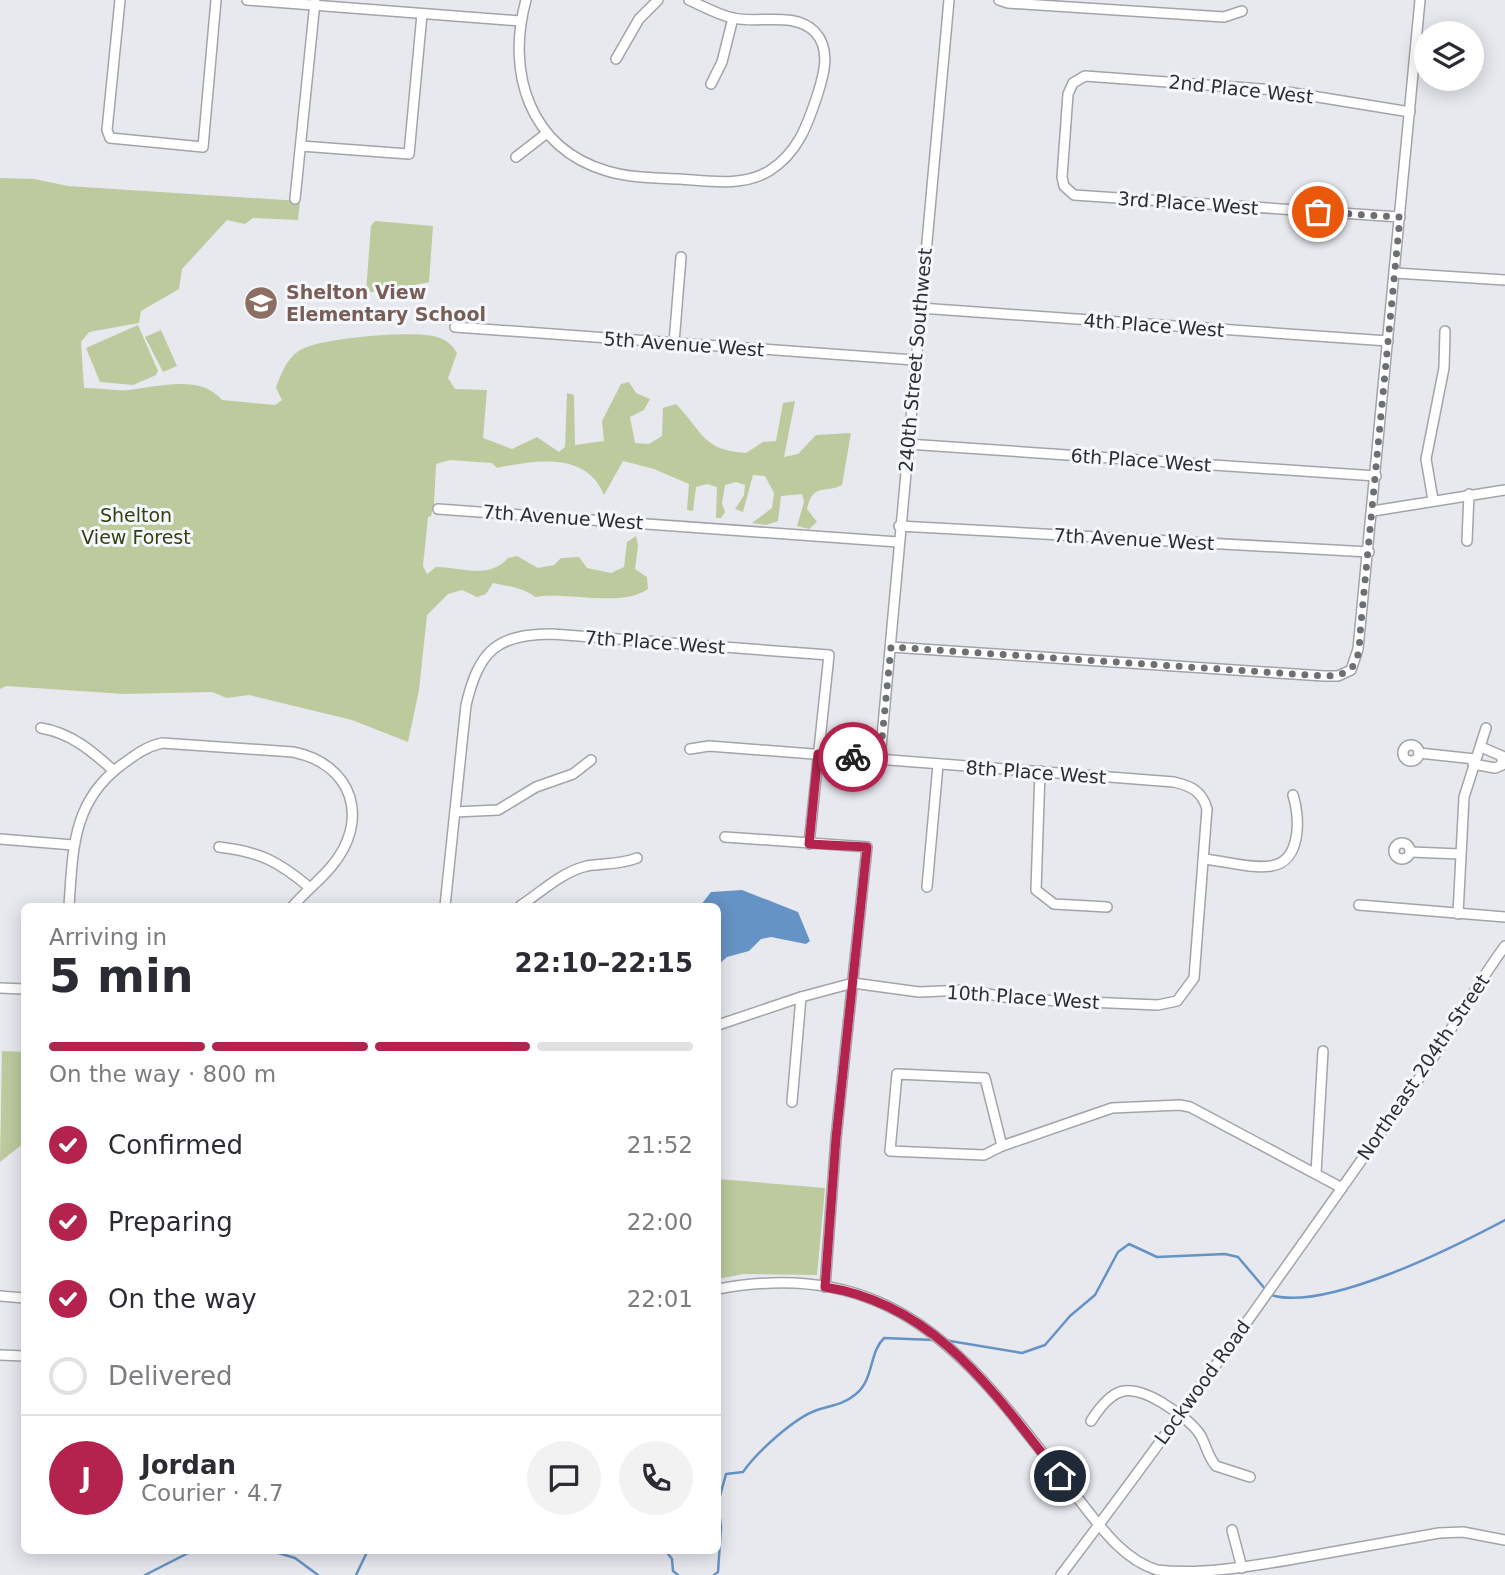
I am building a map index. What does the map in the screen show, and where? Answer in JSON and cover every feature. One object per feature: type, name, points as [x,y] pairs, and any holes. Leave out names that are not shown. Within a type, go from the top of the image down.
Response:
[{"type":"street","points":[[121,0],[107,130],[110,138],[203,146],[216,0]]},
{"type":"street","points":[[247,0],[315,3],[520,21]]},
{"type":"street","points":[[526,0],[520,21],[520,79],[532,112],[547,133],[585,163],[621,175],[725,183],[767,173],[799,144],[824,73],[823,47],[814,31],[796,22],[733,18],[689,0]]},
{"type":"street","points":[[616,59],[639,19],[658,0]]},
{"type":"street","name":"240th Street Southwest","points":[[880,759],[906,444],[949,0]]},
{"type":"street","points":[[999,0],[1008,4],[1224,18],[1241,11]]},
{"type":"street","points":[[891,647],[1324,676],[1338,676],[1352,670],[1358,649],[1369,552],[1420,0]]},
{"type":"street","points":[[295,199],[315,3]]},
{"type":"street","points":[[301,146],[409,154],[422,14]]},
{"type":"street","points":[[711,84],[722,62],[733,18]]},
{"type":"street","name":"2nd Place West","points":[[1064,186],[1062,177],[1068,94],[1073,83],[1085,76],[1275,90],[1410,112]]},
{"type":"street","points":[[516,157],[547,133]]},
{"type":"street","name":"3rd Place West","points":[[1064,186],[1074,195],[1400,217]]},
{"type":"street","points":[[674,343],[681,257]]},
{"type":"street","points":[[1395,273],[1505,280]]},
{"type":"street","name":"4th Place West","points":[[920,308],[1388,341]]},
{"type":"street","name":"5th Avenue West","points":[[455,327],[914,360]]},
{"type":"street","points":[[1433,500],[1426,459],[1444,368],[1445,331]]},
{"type":"street","name":"6th Place West","points":[[906,444],[1376,476]]},
{"type":"street","points":[[1373,511],[1505,490]]},
{"type":"street","points":[[1467,541],[1469,494]]},
{"type":"street","name":"7th Avenue West","points":[[438,509],[898,542]]},
{"type":"street","name":"7th Avenue West","points":[[899,526],[1369,552]]},
{"type":"street","name":"7th Place West","points":[[455,813],[466,705],[471,683],[487,653],[512,636],[552,634],[829,655],[818,754]]},
{"type":"street","points":[[1458,914],[1464,797],[1486,728]]},
{"type":"street","points":[[41,729],[59,731],[90,749],[114,771]]},
{"type":"street","points":[[69,903],[73,845],[82,811],[114,771],[144,747],[162,743],[293,752],[314,756],[334,770],[345,785],[353,805],[352,825],[331,867],[296,903]]},
{"type":"street","name":"8th Place West","points":[[690,749],[709,746],[1174,782],[1191,786],[1204,799],[1204,859]]},
{"type":"street","points":[[1419,753],[1495,768],[1502,765],[1502,756],[1481,747]]},
{"type":"street","points":[[809,844],[818,754]]},
{"type":"street","points":[[445,903],[455,813],[498,810],[536,788],[573,774],[591,760]]},
{"type":"street","points":[[927,887],[938,765]]},
{"type":"street","points":[[1040,771],[1036,890],[1054,904],[1107,907]]},
{"type":"street","points":[[1204,859],[1273,866],[1285,858],[1295,844],[1299,813],[1293,795]]},
{"type":"street","points":[[725,837],[867,847],[836,1138],[825,1287]]},
{"type":"street","points":[[0,839],[73,845]]},
{"type":"street","points":[[219,847],[249,851],[280,863],[309,887]]},
{"type":"street","points":[[1411,852],[1461,854]]},
{"type":"street","points":[[524,903],[565,876],[586,866],[619,865],[637,858]]},
{"type":"street","name":"10th Place West","points":[[853,983],[919,992],[965,990],[1016,999],[1158,1005],[1177,1001],[1187,990],[1197,964],[1204,859]]},
{"type":"street","points":[[1359,905],[1505,917]]},
{"type":"street","name":"Northeast 204th Street","points":[[1342,1188],[1433,1059],[1481,979],[1505,947]]},
{"type":"street","points":[[721,1024],[853,983]]},
{"type":"street","points":[[0,988],[21,989]]},
{"type":"street","points":[[792,1102],[801,997]]},
{"type":"street","points":[[1316,1173],[1323,1051]]},
{"type":"street","points":[[1002,1146],[985,1078],[897,1074],[890,1151],[984,1155],[1002,1146],[1102,1111],[1166,1104],[1190,1107],[1342,1188]]},
{"type":"street","name":"Lockwood Road","points":[[1061,1575],[1342,1188]]},
{"type":"street","points":[[721,1289],[765,1283],[825,1287],[870,1296],[927,1327],[960,1357],[1012,1415],[1099,1525],[1122,1548],[1156,1569],[1191,1574],[1242,1568],[1439,1533],[1463,1532],[1505,1540]]},
{"type":"street","points":[[0,1296],[21,1298]]},
{"type":"street","points":[[0,1355],[21,1356]]},
{"type":"street","points":[[1091,1421],[1103,1402],[1114,1394],[1132,1389],[1142,1390],[1180,1413],[1200,1435],[1210,1459],[1216,1466],[1250,1477]]},
{"type":"street","points":[[1232,1530],[1242,1568]]},
{"type":"street","points":[[1274,1575],[1275,1563]]},
{"type":"green space","name":"Shelton View Forest","points":[[0,178],[34,179],[68,186],[300,201],[298,220],[253,218],[245,224],[227,220],[182,269],[179,289],[141,311],[139,323],[89,332],[81,342],[84,388],[123,390],[191,385],[213,392],[222,400],[275,405],[282,400],[276,388],[284,369],[295,354],[307,347],[352,338],[426,335],[444,340],[457,353],[448,378],[455,389],[487,390],[483,438],[512,449],[537,437],[559,452],[565,447],[567,393],[574,395],[575,445],[604,441],[602,421],[621,384],[629,382],[636,393],[650,399],[644,410],[630,417],[635,443],[649,444],[662,436],[663,408],[676,404],[712,444],[746,453],[763,442],[776,441],[783,403],[795,401],[784,457],[798,454],[816,435],[851,433],[842,485],[820,490],[813,495],[807,509],[817,522],[809,529],[797,526],[804,502],[802,494],[781,496],[778,521],[766,525],[752,523],[772,508],[774,493],[765,476],[753,475],[743,512],[735,509],[744,495],[745,485],[736,482],[725,485],[722,503],[725,512],[721,518],[716,518],[717,487],[707,484],[696,487],[693,511],[687,510],[689,484],[654,469],[623,461],[604,495],[596,481],[585,471],[558,462],[543,461],[497,468],[492,463],[450,460],[436,464],[434,505],[431,516],[428,517],[423,566],[427,574],[436,567],[483,571],[517,556],[538,568],[554,565],[561,558],[579,557],[587,568],[611,573],[624,567],[627,542],[636,536],[638,546],[635,569],[647,577],[648,589],[637,595],[609,598],[535,597],[521,589],[493,583],[486,594],[477,597],[462,590],[448,594],[427,615],[419,690],[408,742],[352,720],[249,695],[227,698],[212,692],[124,694],[6,686],[0,689]]},
{"type":"green space","points":[[375,221],[433,226],[429,282],[382,292],[366,292],[371,226]]},
{"type":"green space","points":[[138,325],[158,371],[156,375],[133,385],[100,382],[86,348]]},
{"type":"green space","points":[[161,330],[177,366],[163,372],[145,337]]},
{"type":"green space","points":[[2,1051],[21,1052],[21,1145],[0,1162]]},
{"type":"green space","points":[[721,1179],[825,1188],[817,1275],[743,1274],[721,1278]]},
{"type":"water","points":[[742,890],[798,912],[810,941],[806,944],[771,937],[761,939],[749,951],[727,957],[721,962],[721,903],[702,903],[711,892]]},
{"type":"waterway","points":[[1271,1295],[1295,1298],[1356,1286],[1455,1246],[1505,1220]]},
{"type":"waterway","points":[[944,1340],[1022,1353],[1045,1345],[1070,1316],[1095,1295],[1118,1252],[1129,1244],[1157,1257],[1225,1254],[1238,1257],[1266,1290]]},
{"type":"waterway","points":[[721,1492],[726,1474],[743,1472],[767,1446],[798,1420],[817,1410],[842,1403],[856,1394],[866,1381],[876,1351],[884,1338],[934,1340]]},
{"type":"waterway","points":[[145,1575],[186,1554]]},
{"type":"waterway","points":[[282,1554],[295,1558],[318,1575]]},
{"type":"waterway","points":[[356,1575],[366,1554]]},
{"type":"waterway","points":[[668,1554],[672,1559],[673,1571],[678,1575]]},
{"type":"waterway","points":[[714,1575],[718,1572],[719,1554]]},
{"type":"way so far","points":[[853,757],[880,759],[891,647],[1324,676],[1338,676],[1352,670],[1357,659],[1373,511],[1400,217],[1318,212]]},
{"type":"place","name":"Shelton View Elementary School","points":[[261,303]]},
{"type":"route","points":[[853,757],[818,754],[809,844],[867,847],[836,1138],[825,1287],[870,1296],[927,1327],[960,1357],[1012,1415],[1060,1476]]}]
